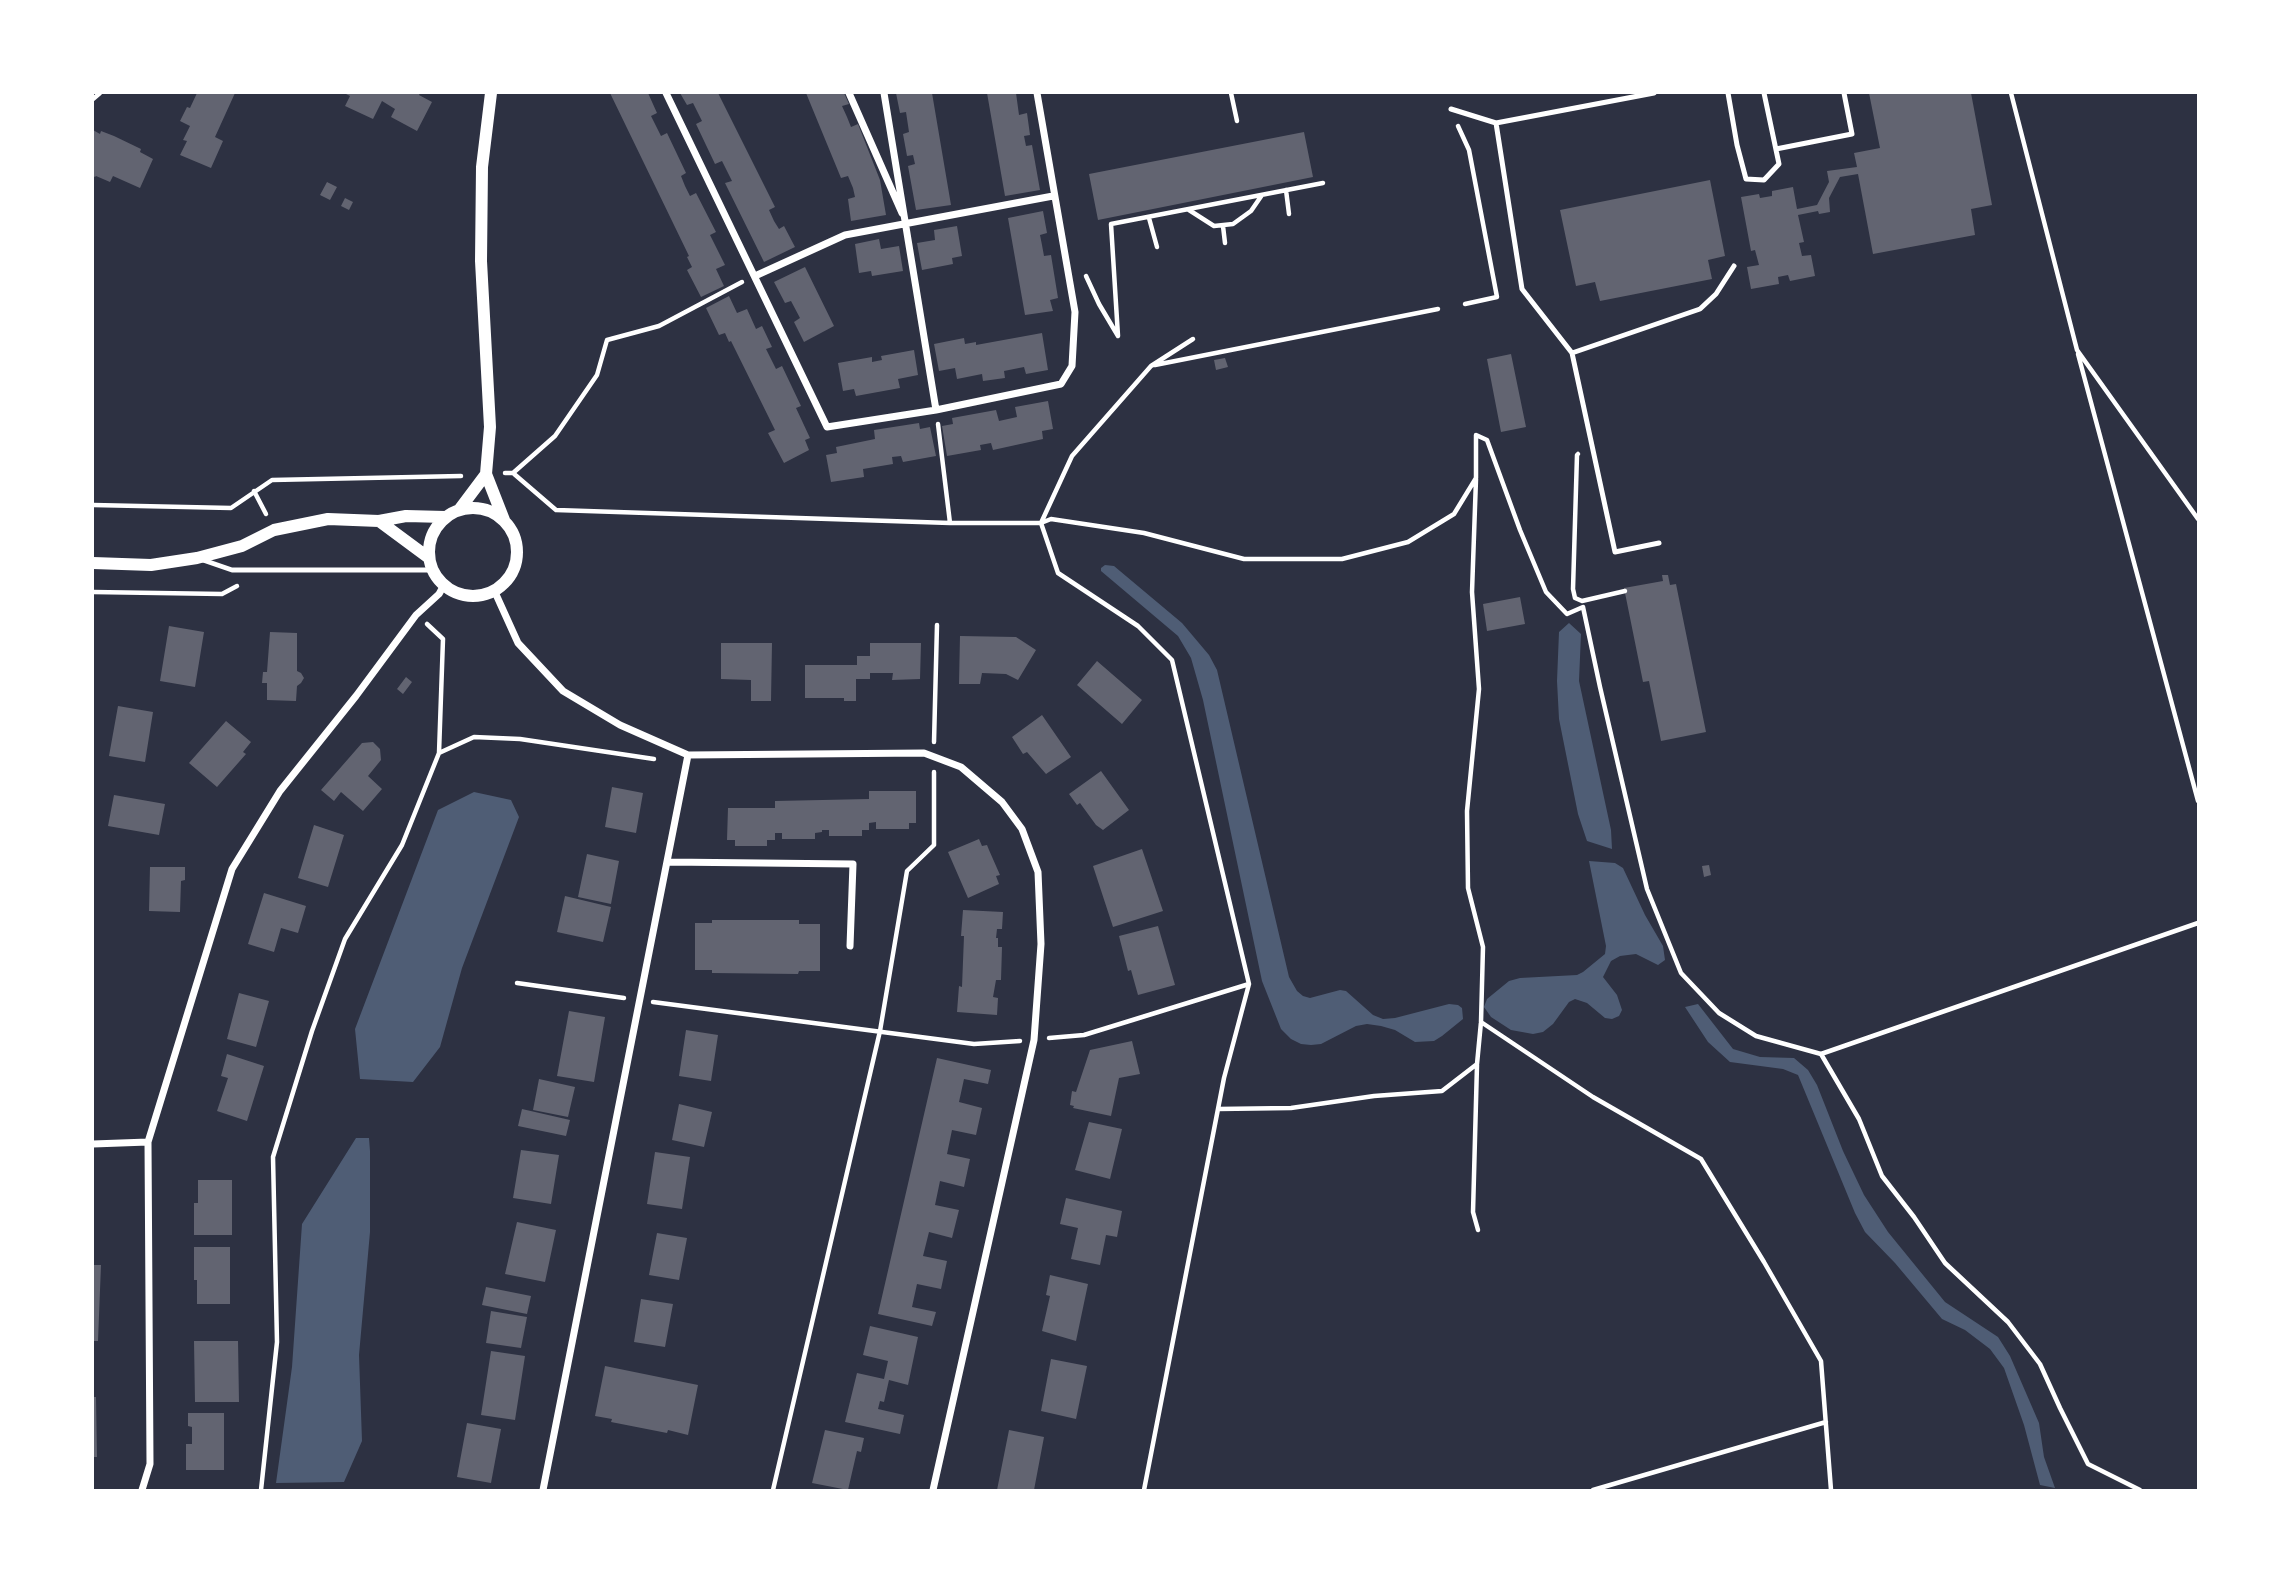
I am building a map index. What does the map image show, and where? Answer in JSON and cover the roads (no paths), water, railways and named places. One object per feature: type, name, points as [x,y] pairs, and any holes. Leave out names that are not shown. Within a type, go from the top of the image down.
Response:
[{"type":"street","points":[[379,521],[431,564],[444,585],[454,591],[474,596],[494,590],[504,584],[516,564],[516,540],[504,520],[486,474],[490,427],[481,247],[482,167],[491,93]]},
{"type":"street","points":[[666,93],[827,427],[936,410],[1061,384],[1072,366],[1074,312],[1037,93]]},
{"type":"street","points":[[849,93],[907,223]]},
{"type":"street","points":[[884,93],[936,410]]},
{"type":"street","points":[[755,276],[845,235],[1053,196]]},
{"type":"street","points":[[459,510],[486,474]]},
{"type":"street","points":[[93,563],[151,565],[197,558],[242,546],[274,530],[328,519],[379,521],[406,516],[445,517],[459,510],[483,508],[504,520]]},
{"type":"street","points":[[431,564],[432,536],[445,517]]},
{"type":"street","points":[[142,1490],[150,1464],[148,1142],[232,869],[280,790],[356,696],[416,615],[439,594],[444,585]]},
{"type":"street","points":[[494,590],[518,642],[563,691],[621,725],[688,755],[924,752],[961,767],[1002,802],[1022,829],[1038,872],[1041,944],[1034,1040],[933,1490]]},
{"type":"street","points":[[544,1490],[688,755]]},
{"type":"street","points":[[668,862],[853,864],[850,946]]},
{"type":"street","points":[[93,1143],[148,1142]]},
{"type":"lane","points":[[1451,109],[1496,123],[1654,93]]},
{"type":"lane","points":[[1728,93],[1746,179],[1764,180],[1779,164],[1764,93]]},
{"type":"lane","points":[[1776,149],[1852,134],[1844,93]]},
{"type":"lane","points":[[1496,123],[1522,289],[1572,353],[1615,552],[1659,543]]},
{"type":"lane","points":[[1572,353],[1700,309],[1716,294],[1734,266]]},
{"type":"lane","points":[[197,558],[232,569],[431,564]]},
{"type":"water","points":[[1105,565],[1114,566],[1182,623],[1209,655],[1217,670],[1289,977],[1297,991],[1310,998],[1340,990],[1346,991],[1373,1015],[1383,1019],[1449,1004],[1458,1005],[1462,1008],[1463,1019],[1442,1036],[1434,1041],[1415,1042],[1395,1030],[1367,1024],[1356,1026],[1321,1044],[1311,1045],[1291,1039],[1281,1029],[1262,981],[1203,700],[1191,658],[1178,636],[1101,571]]},
{"type":"water","points":[[1569,623],[1581,634],[1579,681],[1611,830],[1612,849],[1587,841],[1578,814],[1559,719],[1559,632]]},
{"type":"water","points":[[474,792],[511,800],[519,817],[462,968],[440,1047],[413,1082],[360,1079],[355,1029],[438,810]]},
{"type":"water","points":[[1589,861],[1615,863],[1623,868],[1663,946],[1665,960],[1658,965],[1636,954],[1620,956],[1611,961],[1603,977],[1617,995],[1622,1010],[1619,1016],[1605,1018],[1587,1003],[1575,999],[1569,1002],[1553,1024],[1543,1032],[1533,1034],[1511,1030],[1491,1017],[1484,1007],[1487,999],[1509,981],[1577,975],[1605,954],[1606,946]]},
{"type":"water","points":[[1698,1004],[1733,1049],[1760,1057],[1794,1058],[1808,1070],[1864,1195],[1888,1232],[1945,1302],[1998,1337],[2010,1356],[2039,1423],[2044,1457],[2055,1488],[2040,1485],[2024,1425],[2004,1368],[1990,1349],[1965,1330],[1942,1319],[1865,1232],[1798,1075],[1783,1069],[1730,1062],[1708,1042],[1685,1007]]},
{"type":"water","points":[[356,1138],[369,1138],[370,1151],[370,1232],[359,1355],[362,1441],[344,1482],[276,1483],[292,1367],[302,1224]]}]
